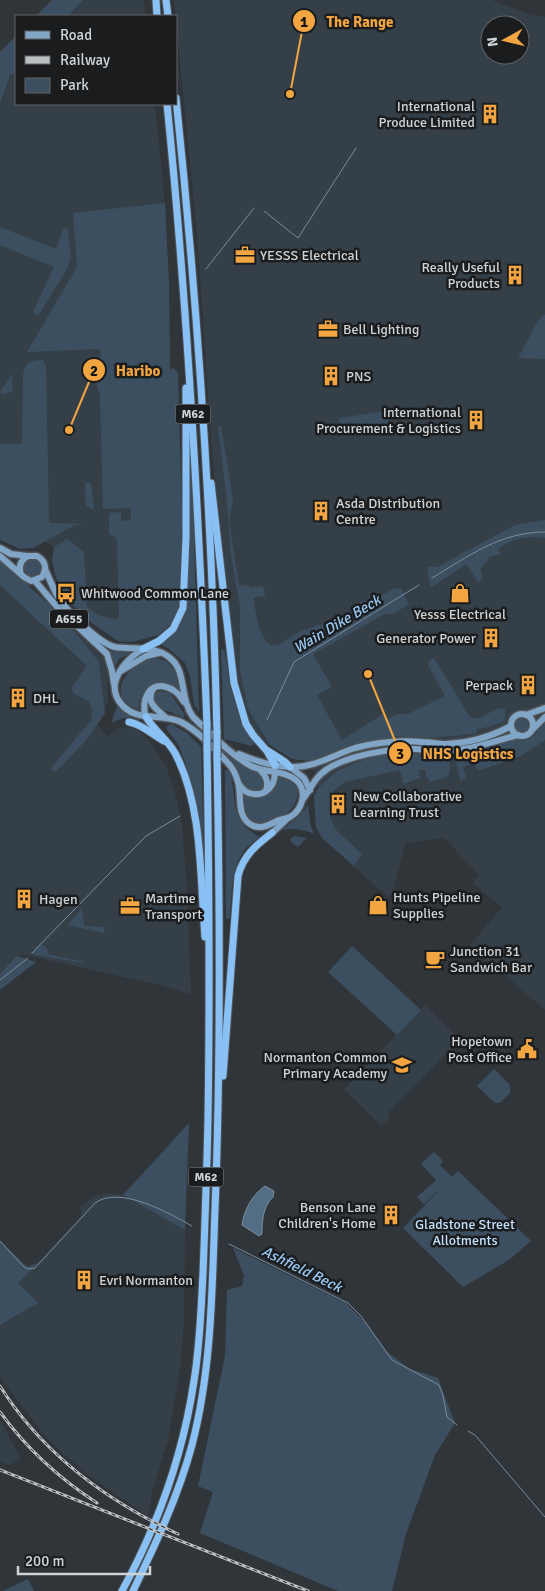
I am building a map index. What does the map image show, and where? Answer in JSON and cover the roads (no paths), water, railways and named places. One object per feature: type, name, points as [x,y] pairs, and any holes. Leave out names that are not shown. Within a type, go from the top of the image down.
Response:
[{"type":"highway","points":[[156,0],[158,15]]},
{"type":"highway","points":[[166,0],[168,15]]},
{"type":"highway","name":"M62","points":[[122,1591],[135,1568],[158,1516],[172,1478],[194,1383],[199,1345],[204,1246],[209,987],[207,749],[200,544],[186,322],[167,105]]},
{"type":"highway","name":"M62","points":[[177,105],[201,388],[211,563],[218,758],[217,1160]]},
{"type":"highway","name":"M62","points":[[143,649],[158,641],[173,629],[183,608],[186,528],[186,322]]},
{"type":"highway","name":"M62","points":[[201,388],[234,684],[246,724],[253,736],[267,751],[290,767]]},
{"type":"highway","name":"M62","points":[[146,717],[169,744],[181,766],[194,813],[209,987]]},
{"type":"highway","points":[[129,722],[141,726],[152,735],[169,744]]},
{"type":"highway","name":"M62","points":[[267,751],[275,769]]},
{"type":"highway","name":"M62","points":[[133,1591],[166,1524],[185,1469],[200,1410],[209,1346],[217,1160],[231,949],[238,876],[240,867],[251,850],[272,833]]},
{"type":"main road","name":"A655","points":[[0,548],[11,554],[34,555],[40,558],[65,607],[100,639],[114,647],[160,652]]},
{"type":"main road","name":"A655","points":[[0,556],[27,580],[35,581],[59,609],[107,654],[114,688],[118,699],[126,708],[137,715],[166,718],[180,722],[198,735],[229,764],[238,783],[240,807],[243,815],[251,825],[264,827],[289,817]]},
{"type":"main road","points":[[21,574],[21,562],[28,556]]},
{"type":"main road","points":[[35,581],[42,577],[45,570]]},
{"type":"main road","points":[[114,688],[120,672],[128,659],[143,649]]},
{"type":"main road","points":[[120,672],[139,660],[160,652],[170,657],[175,662],[180,673],[187,707]]},
{"type":"main road","points":[[146,717],[144,700],[147,693],[157,686],[168,687],[178,694],[193,717],[249,766],[260,770],[317,764],[354,749],[376,744],[400,742],[444,744],[464,742],[498,733],[511,726]]},
{"type":"main road","name":"A655","points":[[153,688],[150,694],[152,704],[166,718]]},
{"type":"main road","points":[[545,708],[526,715],[517,716],[512,720],[513,732],[524,736],[545,717]]},
{"type":"main road","points":[[526,715],[532,721],[532,730]]},
{"type":"main road","points":[[272,833],[300,807],[303,799],[319,775],[336,764],[364,756],[399,750],[451,750],[466,748],[518,735]]},
{"type":"main road","points":[[228,748],[296,780],[300,785],[303,799]]},
{"type":"main road","points":[[290,767],[304,778],[310,790]]},
{"type":"main road","points":[[238,783],[249,794],[255,795],[265,792],[273,784],[275,769]]},
{"type":"main road","points":[[260,770],[268,782],[265,792]]},
{"type":"waterway","points":[[264,211],[298,238],[356,148]]},
{"type":"waterway","points":[[206,269],[254,208]]},
{"type":"waterway","name":"Wain Dike Beck","points":[[432,578],[472,554],[499,541],[529,533],[545,532]]},
{"type":"waterway","name":"Wain Dike Beck","points":[[267,720],[294,662],[419,585]]},
{"type":"waterway","name":"Wain Dike Beck","points":[[32,953],[146,836],[180,816]]},
{"type":"waterway","points":[[0,980],[28,958]]},
{"type":"waterway","name":"Ashfield Beck","points":[[0,1241],[24,1267],[29,1269],[35,1268],[95,1203],[105,1198],[117,1197],[131,1199],[158,1208],[192,1226]]},
{"type":"waterway","name":"Ashfield Beck","points":[[229,1244],[348,1303],[361,1316],[392,1360],[439,1385],[447,1417],[457,1425]]},
{"type":"waterway","name":"Ashfield Beck","points":[[468,1431],[475,1435],[545,1517]]},
{"type":"railway","points":[[0,1386],[36,1433],[78,1473],[126,1506],[178,1534]]},
{"type":"railway","points":[[0,1412],[44,1462],[97,1503]]},
{"type":"railway","points":[[0,1470],[308,1591]]},
{"type":"place","name":"The Range","points":[[290,94]]},
{"type":"place","name":"International Produce Limited","points":[[490,114]]},
{"type":"place","name":"YESSS Electrical","points":[[245,255]]},
{"type":"place","name":"Really Useful Products","points":[[515,275]]},
{"type":"place","name":"Bell Lighting","points":[[328,329]]},
{"type":"place","name":"PNS","points":[[331,376]]},
{"type":"place","name":"International Procurement & Logistics","points":[[476,420]]},
{"type":"place","name":"Haribo","points":[[69,430]]},
{"type":"place","name":"Asda Distribution Centre","points":[[321,511]]},
{"type":"place","name":"Whitwood Common Lane","points":[[66,593]]},
{"type":"place","name":"Yesss Electrical","points":[[460,593]]},
{"type":"place","name":"Generator Power","points":[[491,638]]},
{"type":"place","name":"NHS Logistics","points":[[368,674]]},
{"type":"place","name":"Perpack","points":[[528,685]]},
{"type":"place","name":"DHL","points":[[18,698]]},
{"type":"place","name":"New Collaborative Learning Trust","points":[[338,804]]},
{"type":"place","name":"Hagen","points":[[24,899]]},
{"type":"place","name":"Hunts Pipeline Supplies","points":[[378,905]]},
{"type":"place","name":"Martime Transport","points":[[130,906]]},
{"type":"place","name":"Junction 31 Sandwich Bar","points":[[435,959]]},
{"type":"place","name":"Hopetown Post Office","points":[[527,1049]]},
{"type":"place","name":"Normanton Common Primary Academy","points":[[402,1065]]},
{"type":"place","name":"Benson Lane Children's Home","points":[[391,1215]]},
{"type":"place","name":"Evri Normanton","points":[[84,1280]]},
{"type":"park label","name":"Gladstone Street Allotments","points":[[465,1232]]}]
